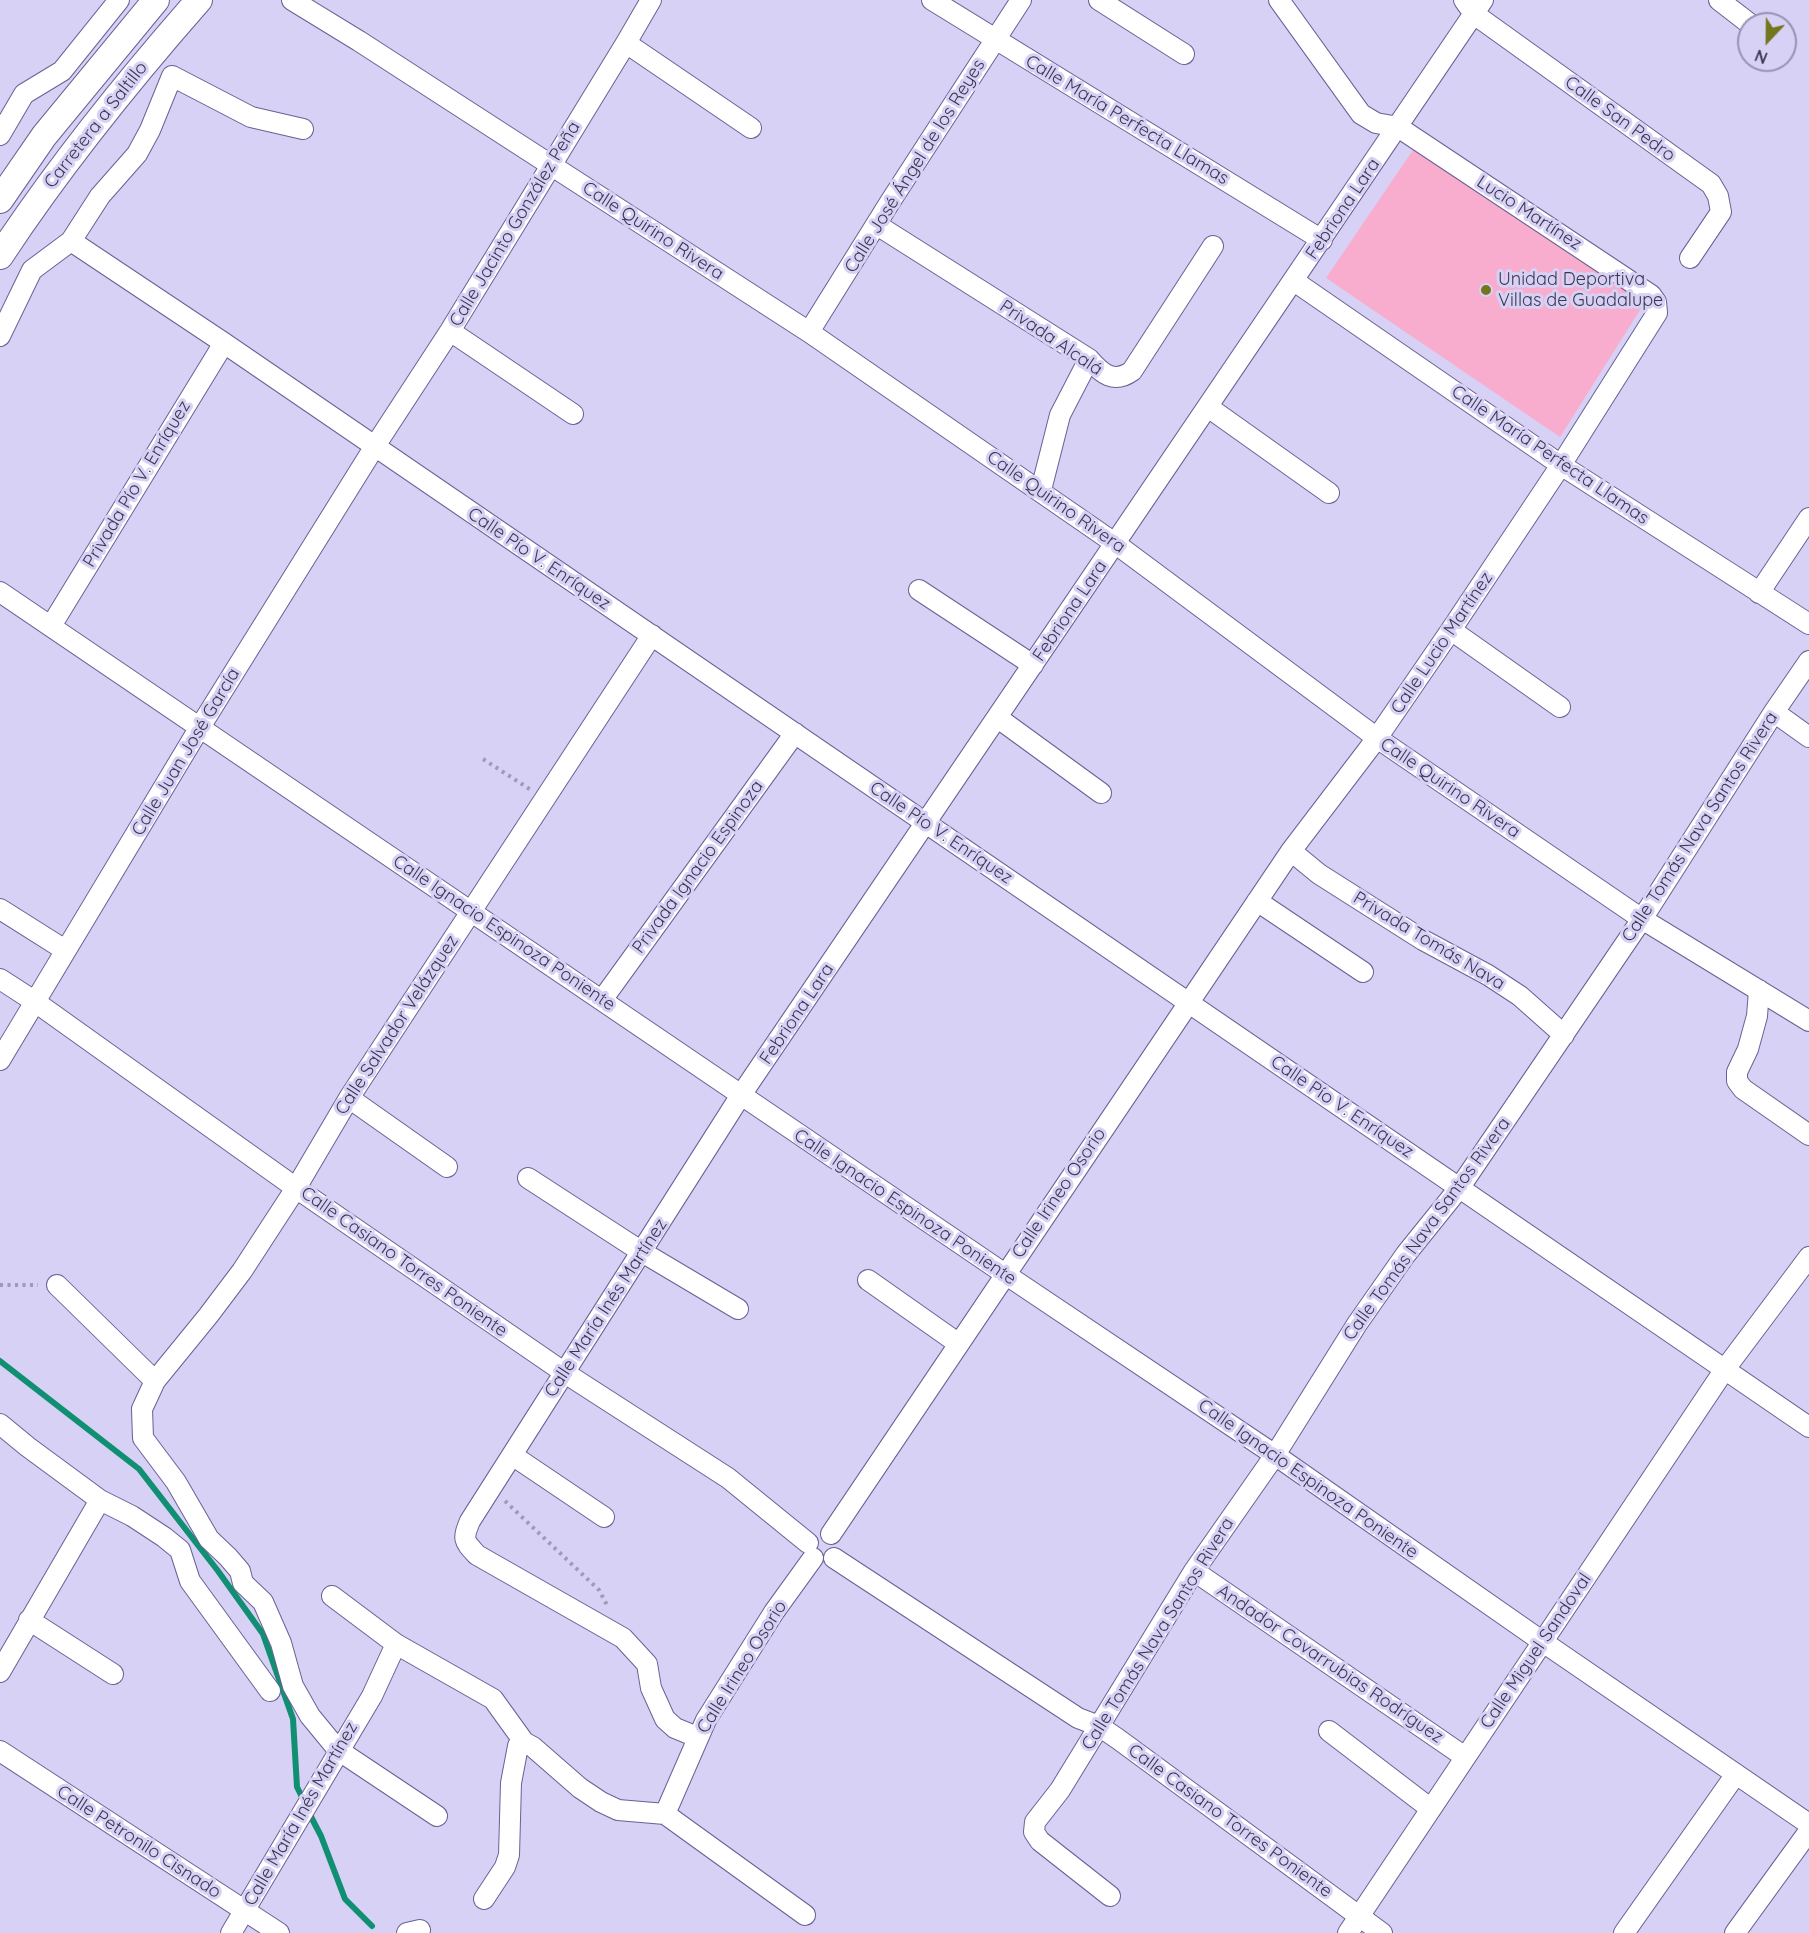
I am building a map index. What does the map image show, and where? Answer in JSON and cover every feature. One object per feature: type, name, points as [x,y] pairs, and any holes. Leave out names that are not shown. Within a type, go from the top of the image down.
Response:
[{"type":"main road","name":"Carretera a Saltillo","points":[[2,191],[44,136],[156,0]]},
{"type":"main road","name":"Carretera a Saltillo","points":[[0,256],[32,207],[112,101],[199,0]]},
{"type":"street","points":[[0,135],[24,94],[62,71],[119,0]]},
{"type":"street","name":"Calle Quirino Rivera","points":[[292,0],[316,12],[809,332],[1041,490],[1377,738],[1642,919],[1809,1021]]},
{"type":"street","name":"Calle Jacinto González Peña","points":[[375,446],[450,331],[651,0]]},
{"type":"street","name":"Calle María Perfecta Llamas","points":[[932,0],[1322,240]]},
{"type":"street","name":"Calle José Ángel de los Reyes","points":[[809,332],[1021,0]]},
{"type":"street","points":[[1099,0],[1184,54]]},
{"type":"street","name":"Lucio Martínez","points":[[1279,0],[1361,114],[1376,123],[1398,127],[1652,294],[1656,302]]},
{"type":"street","points":[[1719,0],[1737,14]]},
{"type":"street","name":"Febriona Lara","points":[[741,1095],[1398,127],[1474,5]]},
{"type":"street","name":"Calle San Pedro","points":[[1474,5],[1711,184],[1718,196],[1721,212],[1690,258]]},
{"type":"street","points":[[626,43],[751,128]]},
{"type":"street","points":[[0,336],[32,270],[71,241],[100,196],[137,154],[172,76],[251,117],[303,129]]},
{"type":"street","name":"Privada Alcalá","points":[[877,225],[1089,359],[1098,370],[1110,378],[1125,376],[1132,371],[1213,246]]},
{"type":"street","name":"Calle Pío V. Enríquez","points":[[71,241],[375,446],[1809,1427]]},
{"type":"street","name":"Calle María Perfecta Llamas","points":[[1294,281],[1562,465],[1809,624]]},
{"type":"street","name":"Calle Lucio Martínez","points":[[1188,1002],[1291,850],[1377,738],[1562,465],[1658,313],[1656,302]]},
{"type":"street","points":[[450,331],[573,414]]},
{"type":"street","name":"Privada Pío V. Enríquez","points":[[51,626],[224,343]]},
{"type":"street","points":[[1041,490],[1060,415],[1089,359]]},
{"type":"street","points":[[1208,407],[1329,493]]},
{"type":"street","name":"Calle Juan José García","points":[[0,1060],[200,727],[375,446]]},
{"type":"street","points":[[1760,593],[1809,518]]},
{"type":"street","points":[[919,590],[1033,665]]},
{"type":"street","name":"Calle Ignacio Espinoza Poniente","points":[[0,592],[1275,1455],[1809,1824]]},
{"type":"street","points":[[1451,630],[1560,707]]},
{"type":"street","name":"Calle Salvador Velázquez","points":[[156,1381],[242,1271],[296,1188],[349,1098],[651,635]]},
{"type":"street","name":"Calle Tomás Nava Santos Rivera","points":[[1110,1896],[1040,1841],[1034,1832],[1035,1822],[1060,1790],[1194,1571],[1275,1455],[1357,1324],[1400,1263],[1460,1187],[1564,1035],[1809,661]]},
{"type":"street","points":[[1774,712],[1809,737]]},
{"type":"street","points":[[998,718],[1101,792]]},
{"type":"street","name":"Privada Ignacio Espinoza","points":[[602,1000],[795,733]]},
{"type":"street","name":"Privada Tomás Nava","points":[[1291,850],[1319,874],[1423,940],[1488,975],[1512,991],[1564,1035]]},
{"type":"street","points":[[1257,901],[1363,972]]},
{"type":"street","points":[[0,909],[65,950]]},
{"type":"street","name":"Calle Casiano Torres Poniente","points":[[0,979],[296,1188],[565,1373],[728,1478],[811,1551]]},
{"type":"street","points":[[1760,990],[1757,1016],[1748,1049],[1737,1072],[1737,1081],[1743,1089],[1809,1135]]},
{"type":"street","name":"Calle Irineo Osorio","points":[[831,1534],[1188,1002]]},
{"type":"street","name":"Calle María Inés Martínez","points":[[623,1638],[477,1555],[466,1542],[465,1534],[470,1521],[741,1095]]},
{"type":"street","points":[[349,1098],[447,1167]]},
{"type":"street","points":[[528,1178],[642,1252],[738,1310]]},
{"type":"street","name":"Calle Miguel Sandoval","points":[[1348,1933],[1725,1369],[1809,1257]]},
{"type":"street","points":[[868,1280],[959,1344]]},
{"type":"street","points":[[57,1285],[156,1381],[142,1409],[143,1438],[176,1482],[209,1539],[240,1571],[243,1583],[263,1602],[281,1643],[293,1686],[310,1716],[338,1750],[437,1816]]},
{"type":"street","points":[[0,1424],[100,1500],[132,1516],[180,1550],[190,1581],[270,1691]]},
{"type":"street","points":[[512,1455],[604,1517]]},
{"type":"street","points":[[0,1672],[100,1500]]},
{"type":"street","points":[[826,1532],[831,1534],[836,1538],[838,1552],[834,1558],[824,1562],[811,1551],[813,1535],[826,1532]]},
{"type":"street","points":[[180,1550],[209,1539]]},
{"type":"street","name":"Calle Irineo Osorio","points":[[665,1814],[706,1720],[811,1551]]},
{"type":"street","name":"Calle Casiano Torres Poniente","points":[[834,1558],[1078,1718],[1099,1726],[1382,1933]]},
{"type":"street","name":"Andador Covarrubias Rodríguez","points":[[1194,1571],[1465,1757]]},
{"type":"street","points":[[332,1596],[396,1644],[493,1699],[524,1742],[533,1747],[580,1788],[618,1810],[665,1814],[805,1915]]},
{"type":"street","points":[[29,1620],[113,1674]]},
{"type":"street","points":[[623,1638],[646,1664],[651,1688],[665,1719],[675,1728],[697,1737]]},
{"type":"street","name":"Calle María Inés Martínez","points":[[231,1933],[372,1695],[396,1644]]},
{"type":"street","points":[[1329,1731],[1431,1809]]},
{"type":"street","points":[[484,1899],[505,1867],[509,1855],[511,1784],[518,1746],[524,1742]]},
{"type":"street","name":"Calle Petronilo Cisnado","points":[[0,1751],[279,1933]]},
{"type":"street","points":[[1624,1933],[1736,1774]]},
{"type":"street","points":[[1735,1933],[1809,1831]]},
{"type":"path","points":[[483,759],[544,798]]},
{"type":"path","points":[[0,1285],[57,1285]]},
{"type":"path","points":[[492,1488],[599,1590],[623,1638]]},
{"type":"shaded area","name":"Unidad Deportiva Villas de Guadalupe","points":[[1415,147],[1645,302],[1560,437],[1326,278]]},
{"type":"waterway","points":[[0,1361],[139,1469],[218,1571],[263,1634],[293,1719],[297,1787],[304,1801]]},
{"type":"waterway","points":[[308,1811],[321,1836],[345,1899],[372,1926]]},
{"type":"place","name":"Unidad Deportiva Villas de Guadalupe","points":[[1486,290]]}]
